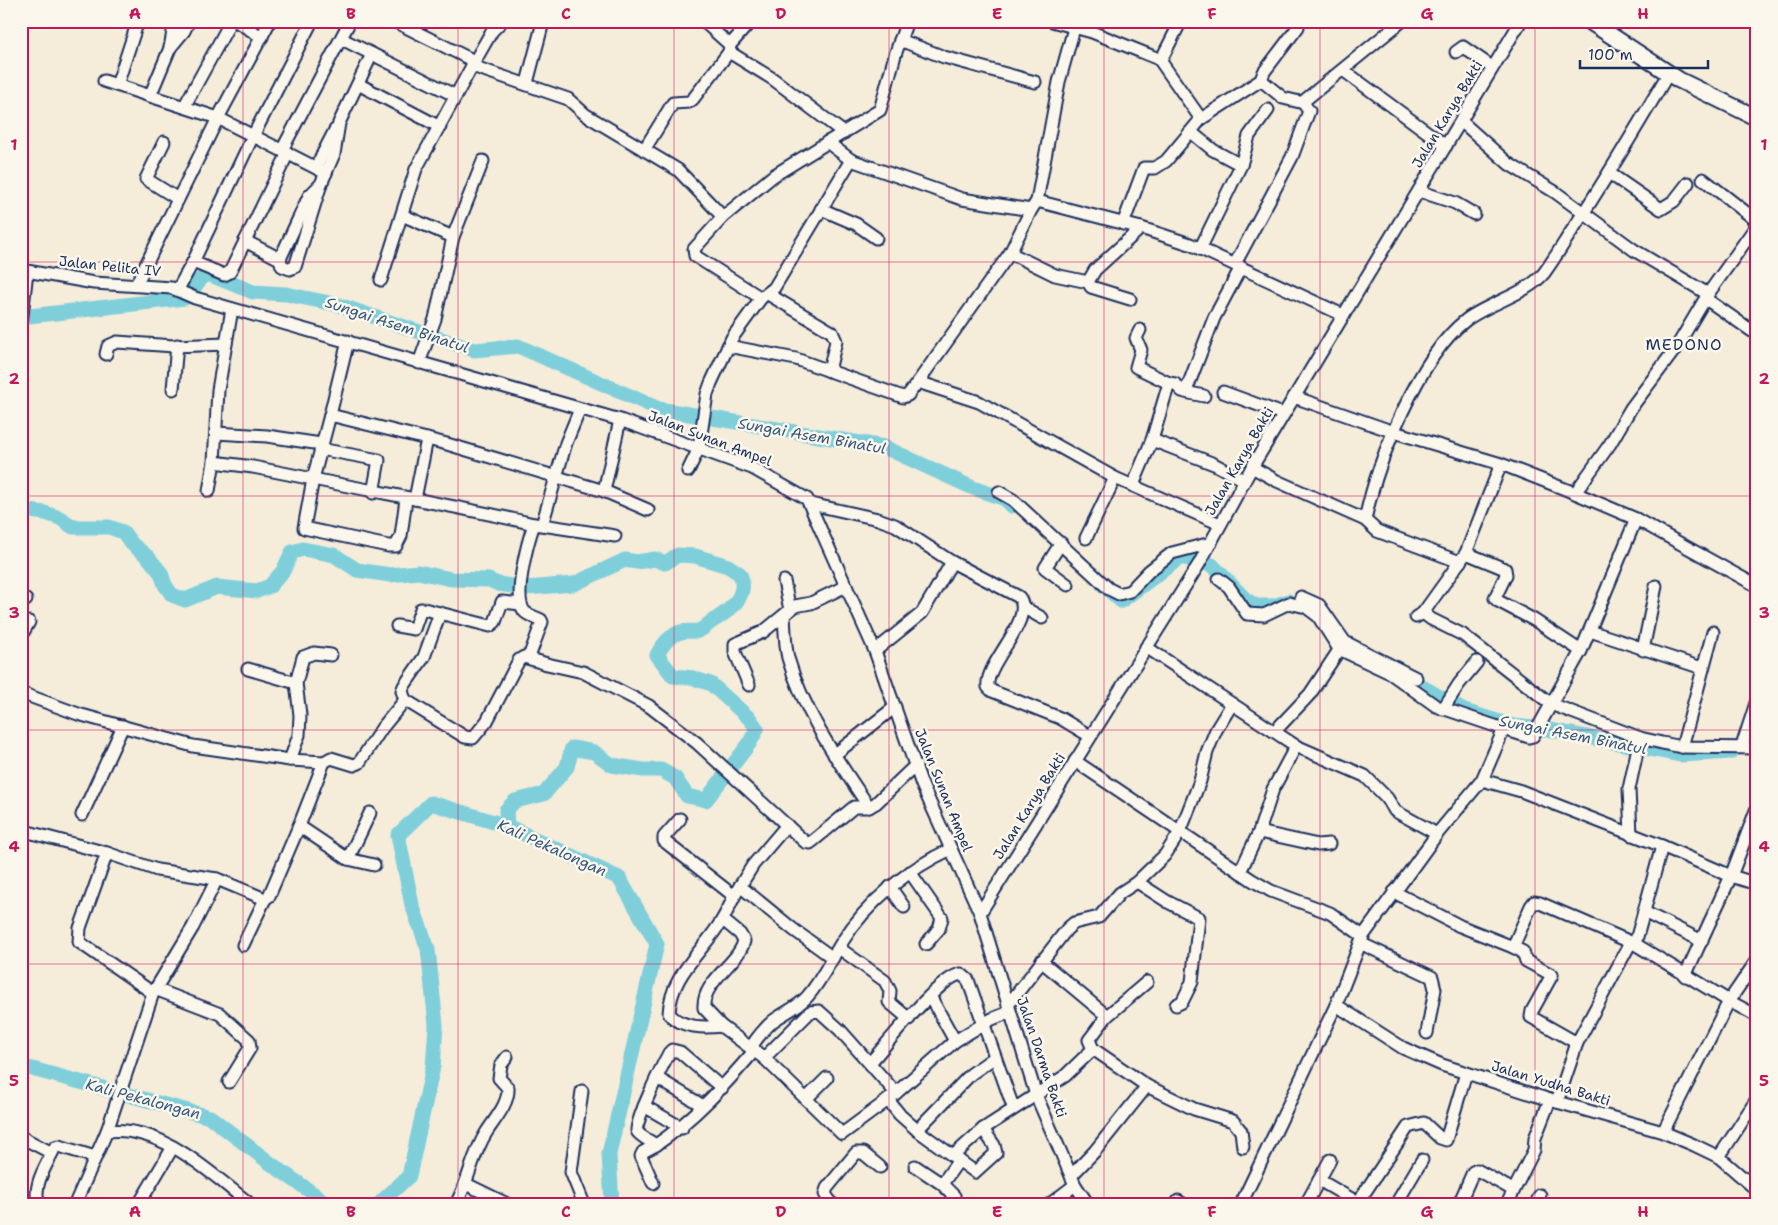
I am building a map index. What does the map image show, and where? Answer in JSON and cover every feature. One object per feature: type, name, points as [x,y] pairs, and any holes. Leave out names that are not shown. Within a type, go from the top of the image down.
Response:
[{"type":"main road","points":[[1589,21],[1668,74],[1757,118]]},
{"type":"street","points":[[116,85],[138,21]]},
{"type":"street","points":[[150,96],[170,48],[175,21]]},
{"type":"street","points":[[170,48],[184,31],[189,21]]},
{"type":"street","points":[[184,107],[231,21]]},
{"type":"street","points":[[236,21],[262,37]]},
{"type":"street","points":[[136,285],[218,118],[270,21]]},
{"type":"street","points":[[181,291],[252,136],[312,21]]},
{"type":"street","points":[[193,262],[227,274],[245,241],[285,151],[350,21]]},
{"type":"street","points":[[394,21],[417,26],[473,63],[568,99],[586,115],[678,170],[723,217]]},
{"type":"street","points":[[380,280],[416,169],[473,63],[492,31],[502,21]]},
{"type":"street","points":[[703,21],[730,48],[844,133]]},
{"type":"street","points":[[644,150],[673,103],[689,102],[693,99],[751,21]]},
{"type":"street","points":[[829,371],[836,341],[832,332],[764,296],[695,256],[693,252],[723,217],[773,176],[880,110],[900,40],[908,21]]},
{"type":"street","points":[[1052,21],[1075,24],[1159,59],[1201,119]]},
{"type":"street","points":[[1159,59],[1163,56],[1181,21]]},
{"type":"street","points":[[1304,103],[1402,21]]},
{"type":"street","name":"Jalan Karya Bakti","points":[[980,914],[1199,564],[1244,480],[1283,414],[1462,122],[1492,67],[1521,21]]},
{"type":"street","points":[[728,346],[780,355],[903,397],[918,382],[1010,253],[1034,206],[1059,82],[1075,24]]},
{"type":"street","points":[[527,83],[542,26]]},
{"type":"street","points":[[1123,224],[1144,168],[1155,168],[1165,161],[1201,119],[1262,80],[1264,72],[1298,27]]},
{"type":"street","points":[[342,39],[456,96]]},
{"type":"street","points":[[900,40],[961,62],[1035,82]]},
{"type":"street","points":[[1456,52],[1463,47],[1492,67]]},
{"type":"street","points":[[321,184],[309,196],[280,259],[282,266],[290,269],[295,266],[321,184],[321,170],[339,123],[372,54]]},
{"type":"street","points":[[1343,70],[1446,146]]},
{"type":"street","points":[[1365,520],[1394,432],[1424,372],[1454,330],[1468,319],[1507,298],[1543,275],[1609,173],[1668,74]]},
{"type":"street","points":[[1185,392],[1214,318],[1292,157],[1309,111],[1304,103],[1283,98],[1262,80]]},
{"type":"street","points":[[104,81],[218,118],[321,170]]},
{"type":"street","points":[[358,84],[440,127]]},
{"type":"street","points":[[1200,249],[1241,165],[1249,136],[1268,110]]},
{"type":"street","points":[[1462,122],[1509,164],[1532,176],[1634,250],[1707,297],[1752,331]]},
{"type":"street","points":[[1190,132],[1213,150],[1241,165]]},
{"type":"street","points":[[164,142],[146,179],[178,199]]},
{"type":"street","points":[[827,142],[850,160],[962,199],[1034,206],[1141,228],[1200,249],[1343,315]]},
{"type":"street","points":[[688,471],[699,448],[707,394],[728,346],[764,296],[774,288],[850,160]]},
{"type":"street","points":[[419,363],[432,329],[453,237],[483,161]]},
{"type":"street","points":[[1609,173],[1661,209],[1674,201],[1688,183]]},
{"type":"street","points":[[1703,179],[1757,221]]},
{"type":"street","points":[[1419,191],[1455,203],[1474,214]]},
{"type":"street","points":[[821,209],[856,224],[876,238]]},
{"type":"street","points":[[402,215],[453,237]]},
{"type":"street","points":[[1575,493],[1610,444],[1631,408],[1676,348],[1707,297],[1757,225]]},
{"type":"street","points":[[1088,282],[1096,270],[1141,228]]},
{"type":"street","points":[[245,241],[280,259]]},
{"type":"street","points":[[1010,253],[1054,275],[1088,282],[1091,287],[1130,299]]},
{"type":"street","points":[[21,325],[24,306],[24,271]]},
{"type":"street","name":"Jalan Pelita IV","points":[[24,271],[94,283],[136,285],[181,291],[194,298]]},
{"type":"street","name":"Jalan Sunan Ampel","points":[[194,298],[620,420],[752,468],[800,494],[811,504],[875,651],[916,765],[980,914]]},
{"type":"street","points":[[209,491],[214,462],[217,400],[232,309]]},
{"type":"street","points":[[1140,330],[1136,338],[1140,350],[1136,367],[1185,392],[1204,396]]},
{"type":"street","points":[[348,341],[330,415],[320,446],[303,524],[304,528],[396,546],[400,540],[427,440]]},
{"type":"street","points":[[106,354],[108,346],[117,342],[177,345],[226,344]]},
{"type":"street","points":[[173,389],[177,345]]},
{"type":"street","points":[[918,382],[979,402],[1115,478],[1220,524]]},
{"type":"street","points":[[1133,485],[1152,440],[1169,383]]},
{"type":"street","points":[[1223,392],[1283,414]]},
{"type":"street","points":[[1294,397],[1394,432],[1501,464],[1575,493],[1636,519],[1757,586]]},
{"type":"street","points":[[529,657],[542,622],[526,614],[521,599],[524,562],[580,409]]},
{"type":"street","points":[[330,415],[427,440],[555,479],[604,491],[648,510]]},
{"type":"street","points":[[604,491],[620,420]]},
{"type":"street","points":[[216,433],[267,436],[379,460],[373,493]]},
{"type":"street","points":[[1152,440],[1206,460],[1244,480]]},
{"type":"street","points":[[214,462],[253,467],[373,493],[538,524],[615,536]]},
{"type":"street","points":[[1501,464],[1463,558],[1420,615],[1463,635],[1552,704],[1639,743],[1682,747],[1742,746],[1757,748]]},
{"type":"street","points":[[1252,467],[1278,482],[1365,520],[1377,531],[1505,569],[1506,575],[1495,598],[1534,620],[1581,652]]},
{"type":"street","points":[[1086,538],[1115,478]]},
{"type":"street","points":[[999,492],[1013,500],[1109,589],[1120,594],[1130,591],[1172,553],[1208,547]]},
{"type":"street","points":[[811,504],[878,519],[895,525],[952,562],[1015,594],[1023,601],[1023,607],[1014,630],[989,676],[988,687],[992,691],[1070,723],[1090,736]]},
{"type":"street","points":[[1301,596],[1317,608],[1342,645],[1390,673],[1426,700],[1524,736],[1536,731],[1581,652],[1636,519]]},
{"type":"street","points":[[1061,544],[1046,568],[1068,585]]},
{"type":"street","points":[[875,651],[922,613],[952,562]]},
{"type":"street","points":[[1219,579],[1229,587],[1242,610],[1252,616],[1264,615],[1289,603],[1317,608]]},
{"type":"street","points":[[784,581],[788,658],[801,692],[834,755],[869,807]]},
{"type":"street","points":[[749,685],[734,652],[735,644],[763,632],[795,606],[811,603],[846,586]]},
{"type":"street","points":[[1643,650],[1656,586]]},
{"type":"street","points":[[397,626],[414,629],[421,609],[490,626],[495,622],[502,602],[521,599]]},
{"type":"street","points":[[1023,607],[1042,618]]},
{"type":"street","points":[[440,613],[424,657],[402,691],[405,700],[465,737],[473,738],[487,721],[519,660],[529,657],[547,664],[583,672],[648,706],[697,743],[806,842],[810,843],[848,810],[854,807],[869,807],[916,765]]},
{"type":"street","points":[[21,636],[30,622]]},
{"type":"street","points":[[1590,631],[1702,668]]},
{"type":"street","points":[[1682,747],[1713,632]]},
{"type":"street","points":[[1342,645],[1416,678]]},
{"type":"street","points":[[1275,731],[1310,694],[1342,645]]},
{"type":"street","points":[[1146,647],[1296,746],[1365,776],[1387,798],[1395,811],[1437,834]]},
{"type":"street","points":[[290,760],[299,735],[300,723],[296,683],[301,661],[306,654],[331,655]]},
{"type":"street","points":[[1444,708],[1477,662]]},
{"type":"street","points":[[248,669],[296,683]]},
{"type":"street","points":[[21,693],[78,714],[194,746],[290,760],[324,762],[331,758],[354,764],[359,763],[382,728],[405,700]]},
{"type":"street","points":[[1742,746],[1757,700]]},
{"type":"street","points":[[723,920],[740,934],[744,941],[721,971],[704,1000],[706,1010],[721,1026],[764,1058],[842,1134],[892,1096],[954,1041],[1009,1008],[1067,929],[1074,923],[1099,917],[1120,893],[1156,866],[1180,832],[1200,781],[1207,752],[1216,730],[1232,704]]},
{"type":"street","points":[[834,755],[895,707]]},
{"type":"street","points":[[82,815],[123,726]]},
{"type":"street","points":[[1241,1204],[1336,1005],[1362,939],[1437,834],[1482,780],[1504,729]]},
{"type":"street","points":[[1631,835],[1632,809],[1629,790],[1639,743]]},
{"type":"street","points":[[1240,872],[1260,832],[1273,789],[1296,746]]},
{"type":"street","points":[[1075,761],[1240,872],[1272,891],[1330,913],[1362,939],[1432,977],[1435,990],[1427,1033]]},
{"type":"street","points":[[243,945],[265,899],[269,896],[324,762]]},
{"type":"street","points":[[1482,780],[1521,791],[1662,846],[1731,876],[1757,884]]},
{"type":"street","points":[[1685,976],[1731,876],[1757,808]]},
{"type":"street","points":[[348,859],[370,813]]},
{"type":"street","points":[[680,819],[664,837],[664,841],[794,930],[885,980],[890,991],[889,1002],[909,1020]]},
{"type":"street","points":[[721,1026],[696,1027],[673,1018],[669,1011],[672,992],[678,979],[723,920],[737,891],[753,865],[787,825]]},
{"type":"street","points":[[299,826],[348,859],[374,865]]},
{"type":"street","points":[[21,830],[107,853],[157,870],[217,879],[265,899]]},
{"type":"street","points":[[1260,832],[1318,845],[1329,844]]},
{"type":"street","points":[[1507,1204],[1534,1150],[1535,1138],[1554,1101],[1577,1043],[1633,943],[1644,912],[1662,846]]},
{"type":"street","points":[[653,1183],[641,1156],[643,1152],[682,1128],[722,1088],[770,1024],[805,999],[825,974],[836,953],[864,914],[890,887],[930,858],[951,849]]},
{"type":"street","points":[[107,853],[80,928],[79,942],[154,991],[220,1014],[249,1040],[249,1049],[229,1082]]},
{"type":"street","points":[[910,872],[942,918],[939,929],[926,944]]},
{"type":"street","points":[[75,1204],[107,1131],[154,991],[193,927],[217,879]]},
{"type":"street","points":[[1137,882],[1168,902],[1199,918],[1191,985],[1182,1002],[1176,1005]]},
{"type":"street","points":[[890,887],[904,907]]},
{"type":"street","points":[[1394,892],[1460,926],[1523,952],[1526,961],[1552,975],[1531,1017],[1577,1043]]},
{"type":"street","points":[[1513,947],[1531,906],[1536,902],[1633,943],[1685,976],[1757,1016]]},
{"type":"street","points":[[1644,912],[1702,941]]},
{"type":"street","name":"Jalan Darma Bakti","points":[[980,914],[1009,1008],[1025,1101],[1088,1204]]},
{"type":"street","points":[[1663,1132],[1729,1001],[1757,960]]},
{"type":"street","points":[[1042,961],[1107,1016]]},
{"type":"street","points":[[870,1063],[930,996],[951,977],[961,974],[965,976],[990,1020],[995,1057],[1025,1101]]},
{"type":"street","points":[[1147,982],[1107,1016],[1090,1038],[1089,1044],[1093,1049],[1147,1086],[1194,1109],[1233,1121],[1241,1131],[1243,1147]]},
{"type":"street","points":[[930,996],[954,1041]]},
{"type":"street","name":"Jalan Yudha Bakti","points":[[1336,1005],[1403,1048],[1466,1073],[1554,1101],[1663,1132],[1719,1158],[1757,1190]]},
{"type":"street","points":[[764,1058],[810,1012],[816,1010],[828,1017],[870,1063],[892,1096],[900,1115],[917,1130],[975,1172],[996,1153],[994,1145],[983,1129]]},
{"type":"street","points":[[942,1184],[957,1158],[983,1129],[1065,1076],[1093,1049]]},
{"type":"street","points":[[656,1145],[637,1131],[644,1106],[668,1053],[676,1050],[722,1088]]},
{"type":"street","points":[[456,1204],[466,1184],[485,1134],[507,1096],[508,1088],[499,1078],[501,1065],[507,1057]]},
{"type":"street","points":[[917,1130],[971,1074],[995,1057]]},
{"type":"street","points":[[1319,1180],[1358,1203],[1408,1128],[1424,1123],[1440,1138],[1446,1140],[1466,1073]]},
{"type":"street","points":[[657,1078],[703,1106]]},
{"type":"street","points":[[806,1099],[827,1078]]},
{"type":"street","points":[[1052,1202],[1073,1180],[1147,1086]]},
{"type":"street","points":[[582,1090],[571,1172],[584,1204]]},
{"type":"street","points":[[1719,1158],[1757,1099]]},
{"type":"street","points":[[644,1106],[682,1128]]},
{"type":"street","points":[[107,1131],[127,1131],[152,1136],[173,1147],[250,1204]]},
{"type":"street","points":[[21,1136],[52,1153]]},
{"type":"street","points":[[39,1204],[36,1195],[38,1184],[56,1146],[95,1157]]},
{"type":"street","points":[[139,1204],[173,1147]]},
{"type":"street","points":[[832,1204],[825,1194],[826,1188],[856,1153],[863,1154],[880,1167]]},
{"type":"street","points":[[1306,1204],[1330,1160]]},
{"type":"street","points":[[1396,1204],[1422,1160]]},
{"type":"street","points":[[915,1166],[942,1184],[954,1196],[949,1204]]},
{"type":"street","points":[[1459,1204],[1473,1172],[1477,1170],[1513,1190]]},
{"type":"street","points":[[466,1184],[508,1204]]},
{"type":"waterway","name":"Sungai Asem Binatul","points":[[21,317],[185,298],[200,279],[208,274],[253,292],[286,294],[339,305],[474,350],[518,346],[659,409],[884,447],[973,488],[1005,499],[1012,506]]},
{"type":"waterway","points":[[21,510],[45,513],[60,518],[73,527],[109,527],[123,532],[132,544],[148,557],[161,573],[165,585],[172,595],[185,600],[217,587],[257,591],[270,586],[283,571],[292,552],[303,549],[334,555],[357,570],[390,575],[418,572],[451,579],[489,580],[498,584],[526,588],[574,584],[625,560],[637,562],[655,559],[665,563],[678,555],[695,556],[728,566],[740,574],[742,590],[730,609],[703,629],[675,634],[666,642],[657,655],[673,676],[693,678],[711,684],[750,719],[757,729],[749,744],[706,800],[687,796],[675,778],[661,770],[643,770],[612,765],[594,752],[572,748],[567,767],[544,794],[515,801],[506,810],[507,826]]},
{"type":"waterway","name":"Sungai Asem Binatul","points":[[1103,585],[1121,601],[1181,557],[1212,565],[1245,599],[1256,606],[1273,606],[1288,601]]},
{"type":"waterway","name":"Sungai Asem Binatul","points":[[1400,674],[1464,711],[1513,726],[1546,729],[1680,755],[1732,752]]},
{"type":"waterway","name":"Kali Pekalongan","points":[[379,1204],[409,1176],[433,1067],[436,1025],[428,949],[412,905],[398,835],[431,803],[507,826],[619,878],[657,944],[609,1154],[612,1204]]},
{"type":"waterway","name":"Kali Pekalongan","points":[[21,1066],[210,1117],[328,1204]]},
{"type":"district","name":"MEDONO","points":[[1684,344]]}]
